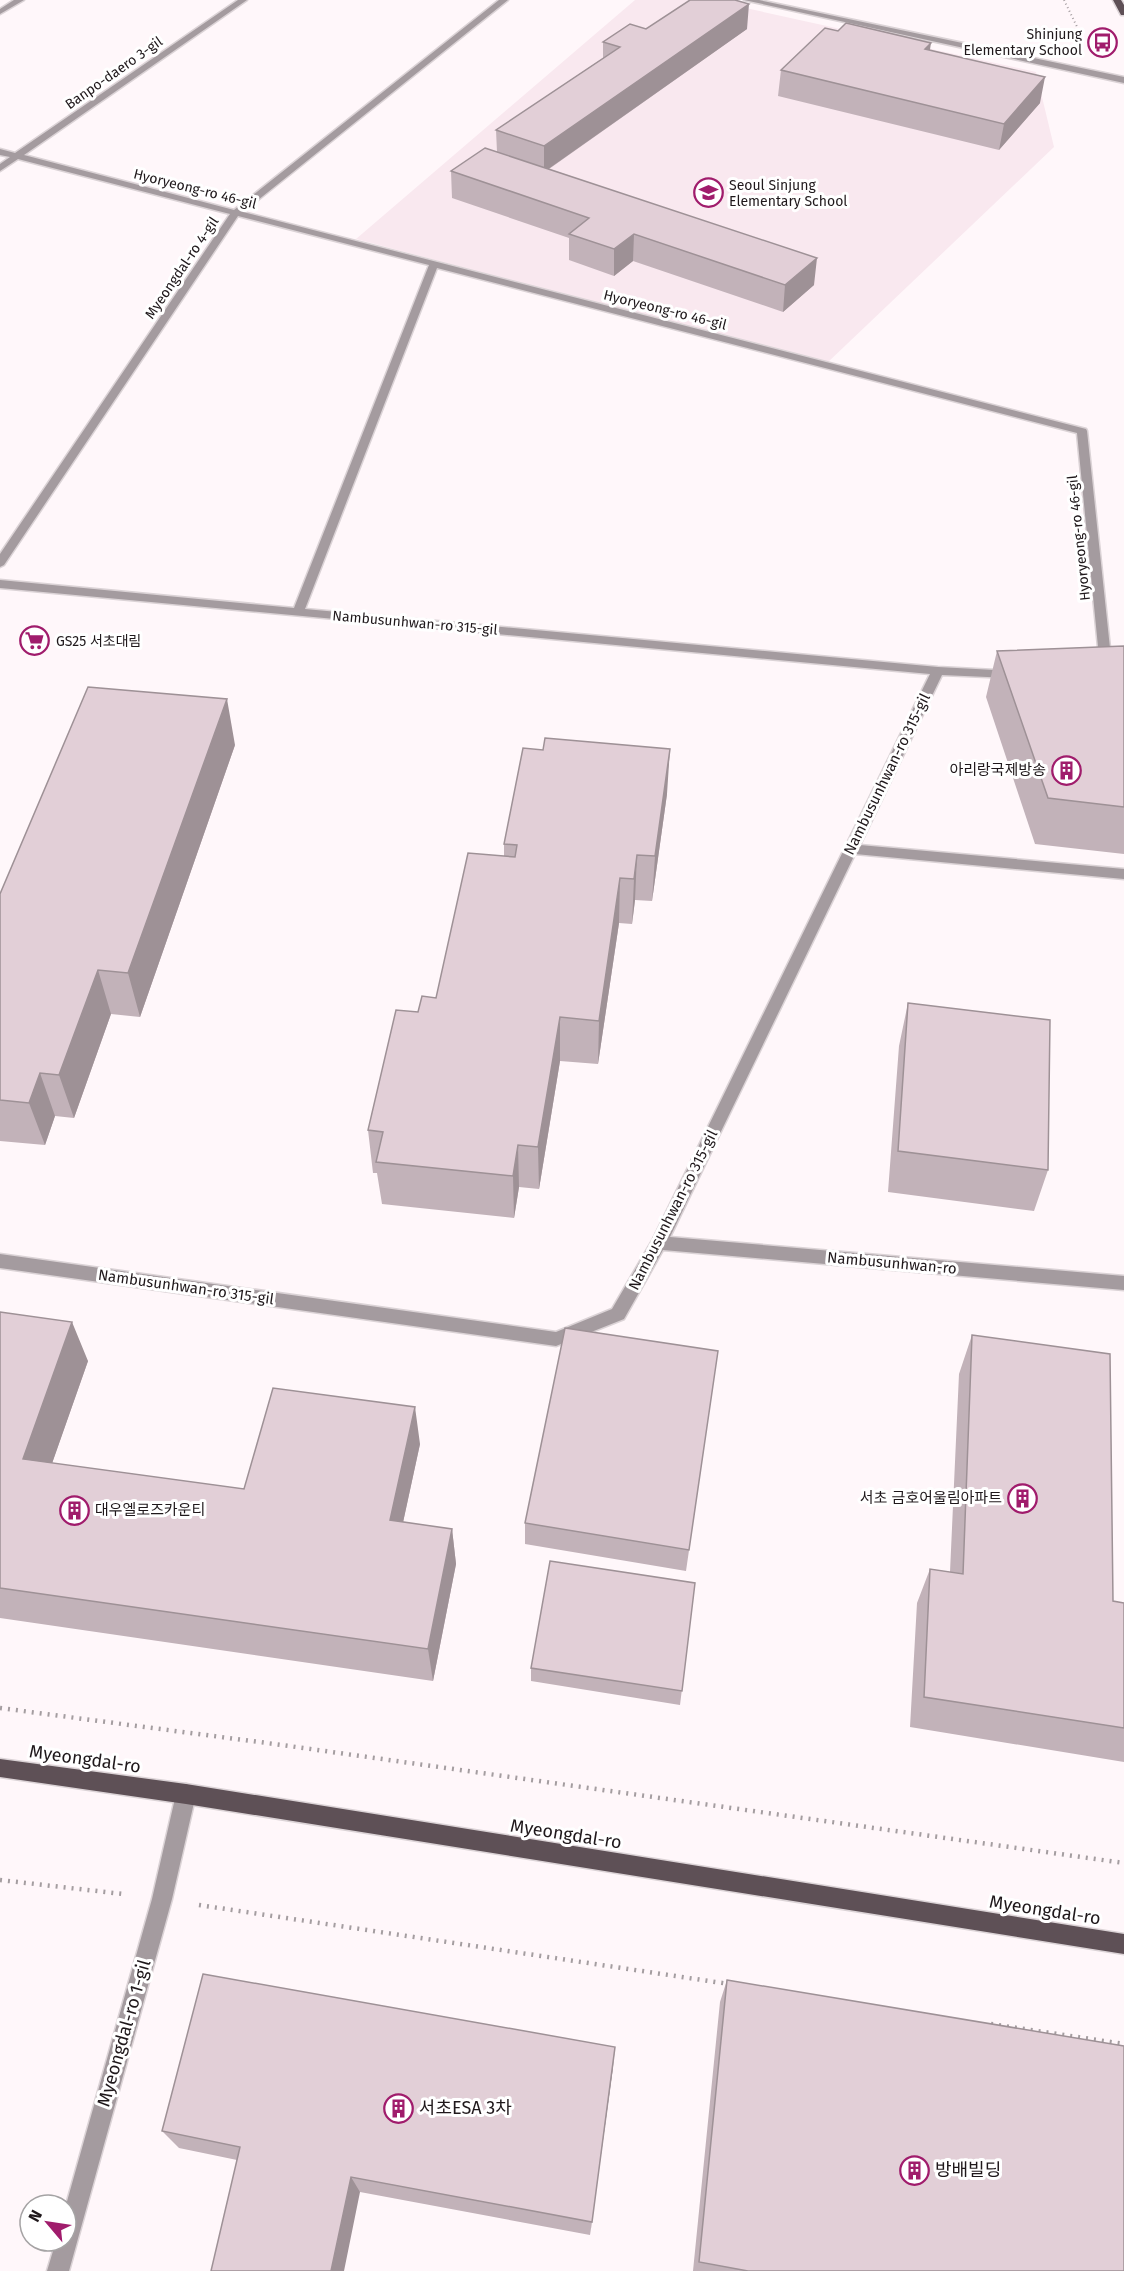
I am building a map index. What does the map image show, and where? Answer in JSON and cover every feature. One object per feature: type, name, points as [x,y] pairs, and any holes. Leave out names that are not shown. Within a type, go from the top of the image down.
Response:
[{"type":"main road","points":[[1117,0],[1124,13]]},
{"type":"main road","name":"Myeongdal-ro","points":[[0,1768],[186,1794],[1124,1944]]},
{"type":"street","points":[[0,12],[20,0]]},
{"type":"street","name":"Banpo-daero 3-gil","points":[[0,168],[243,0]]},
{"type":"street","name":"Myeongdal-ro 4-gil","points":[[0,562],[236,213],[504,0]]},
{"type":"street","points":[[748,0],[1124,80]]},
{"type":"street","name":"Hyoryeong-ro 46-gil","points":[[0,152],[1082,431],[1102,679]]},
{"type":"street","points":[[298,612],[434,264]]},
{"type":"street","name":"Nambusunhwan-ro 315-gil","points":[[0,584],[938,671],[1028,675]]},
{"type":"street","name":"Nambusunhwan-ro 315-gil","points":[[0,1260],[556,1339],[618,1314],[659,1243],[938,671]]},
{"type":"street","points":[[851,849],[1124,874]]},
{"type":"street","name":"Nambusunhwan-ro","points":[[659,1243],[1124,1282]]},
{"type":"street","name":"Myeongdal-ro 1-gil","points":[[58,2271],[162,1899],[186,1794]]},
{"type":"path","points":[[0,1708],[180,1730],[903,1835],[1124,1863]]},
{"type":"path","points":[[0,1880],[162,1899],[737,1986]]},
{"type":"path","points":[[983,2023],[1124,2044]]},
{"type":"shaded area","name":"Seoul Sinjung Elementary School","points":[[635,0],[709,0],[1036,72],[1054,147],[826,364],[356,239]]},
{"type":"building","points":[[690,0],[735,0],[749,4],[544,146],[496,130],[620,47],[603,42],[630,24],[646,29]]},
{"type":"building","points":[[846,23],[931,43],[925,49],[1045,77],[1004,124],[781,70],[825,28],[838,31]]},
{"type":"building","points":[[485,148],[817,258],[785,285],[634,234],[614,249],[569,234],[589,218],[451,171]]},
{"type":"building","points":[[1124,646],[1124,807],[1048,798],[997,651]]},
{"type":"building","points":[[88,687],[227,699],[128,973],[98,970],[59,1075],[40,1073],[29,1103],[0,1100],[0,894]]},
{"type":"building","points":[[545,738],[670,749],[655,856],[637,855],[634,879],[620,878],[599,1021],[560,1017],[538,1147],[518,1145],[513,1176],[376,1162],[383,1132],[368,1130],[396,1010],[418,1012],[422,996],[436,998],[468,853],[515,857],[517,845],[504,844],[523,748],[543,750]]},
{"type":"building","points":[[908,1003],[1050,1020],[1048,1170],[898,1151]]},
{"type":"building","name":"대우엘로즈카운티","points":[[0,1312],[72,1322],[23,1459],[244,1489],[273,1388],[415,1407],[390,1520],[452,1529],[428,1649],[0,1588]]},
{"type":"building","points":[[565,1328],[718,1351],[689,1550],[525,1523]]},
{"type":"building","name":"서초 금호어울림아파트","points":[[972,1335],[1110,1354],[1113,1601],[1124,1603],[1124,1728],[924,1697],[930,1569],[963,1574]]},
{"type":"building","points":[[550,1561],[695,1583],[682,1691],[531,1668]]},
{"type":"building","name":"서초ESA 3차","points":[[203,1974],[615,2047],[592,2222],[351,2177],[331,2271],[211,2271],[240,2147],[162,2131]]},
{"type":"building","name":"방배빌딩","points":[[727,1980],[1124,2046],[1124,2271],[748,2271],[699,2262]]},
{"type":"place","name":"Shinjung Elementary School","points":[[1103,42]]},
{"type":"place","name":"Seoul Sinjung Elementary School","points":[[708,193]]},
{"type":"place","name":"GS25 서초대림","points":[[35,641]]},
{"type":"place","name":"아리랑국제방송","points":[[1067,770]]},
{"type":"place","name":"서초 금호어울림아파트","points":[[1023,1498]]},
{"type":"place","name":"대우엘로즈카운티","points":[[74,1510]]},
{"type":"place","name":"서초ESA 3차","points":[[398,2108]]},
{"type":"place","name":"방배빌딩","points":[[914,2170]]}]
